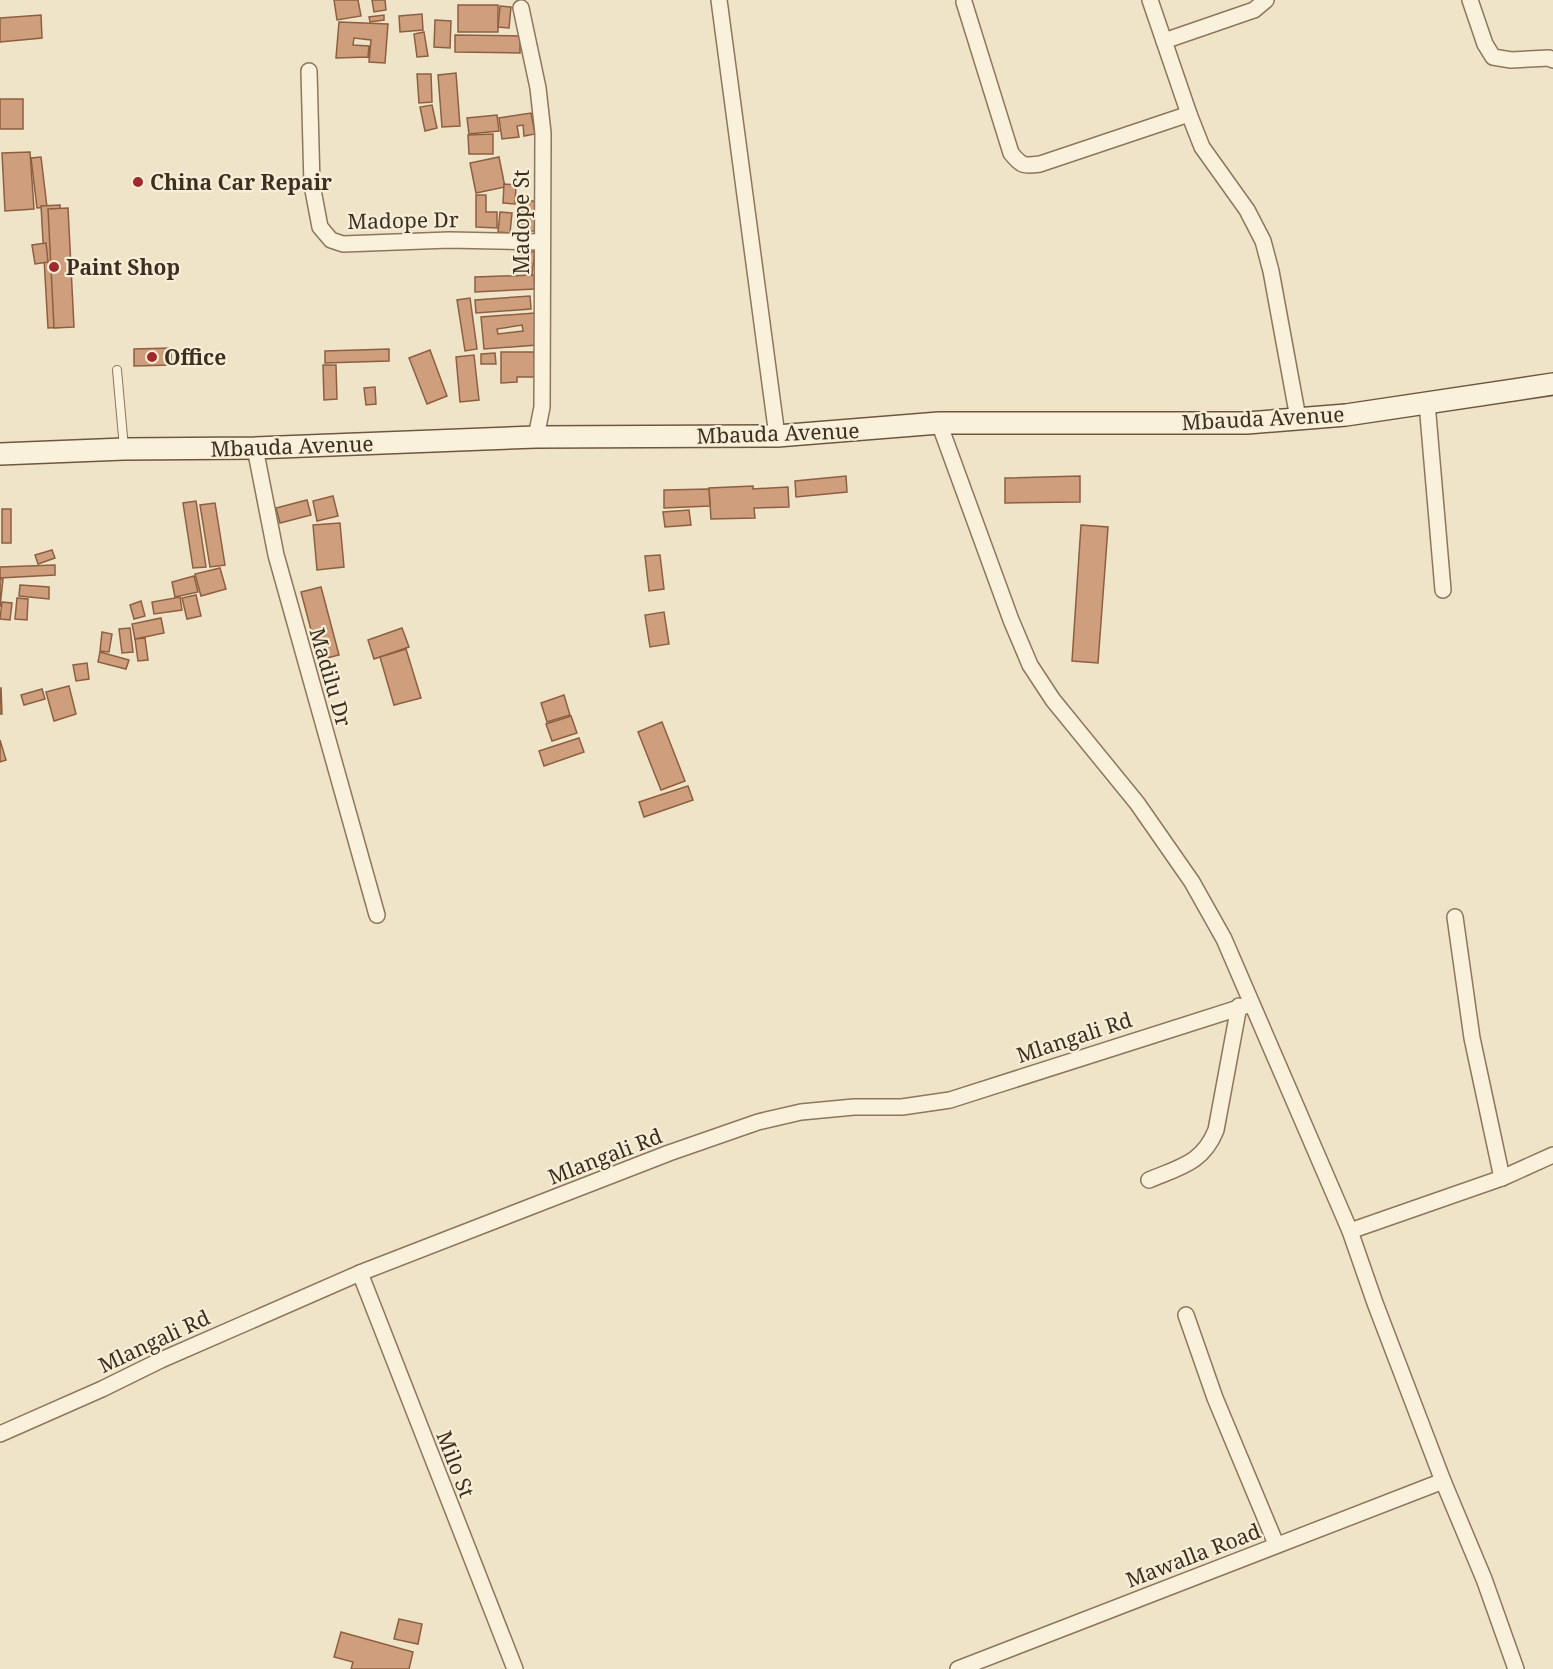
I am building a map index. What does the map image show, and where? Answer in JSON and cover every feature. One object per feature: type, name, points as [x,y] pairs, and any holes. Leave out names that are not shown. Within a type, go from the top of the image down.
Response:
[{"type":"street","points":[[719,0],[777,436]]},
{"type":"street","points":[[1150,0],[1202,147],[1247,210],[1263,241],[1271,271],[1298,418]]},
{"type":"street","points":[[1164,41],[1254,10],[1266,0]]},
{"type":"street","points":[[1470,0],[1485,44],[1492,57],[1501,60],[1549,58],[1553,60]]},
{"type":"street","points":[[964,2],[1011,153],[1025,166],[1041,164],[1189,114]]},
{"type":"street","name":"Madope St","points":[[521,8],[541,111],[542,407],[536,437]]},
{"type":"street","name":"Madope Dr","points":[[309,71],[312,185],[320,227],[331,240],[343,244],[449,240],[542,242]]},
{"type":"street","name":"Mbauda Avenue","points":[[0,454],[124,449],[255,448],[536,437],[777,436],[939,423],[1247,423],[1346,415],[1553,384]]},
{"type":"street","points":[[1427,403],[1443,590]]},
{"type":"street","points":[[939,423],[1011,620],[1030,665],[1053,700],[1137,803],[1192,882],[1224,939],[1245,1005],[1350,1231],[1516,1669]]},
{"type":"street","name":"Madilu Dr","points":[[255,448],[276,555],[377,915]]},
{"type":"street","points":[[1455,917],[1472,1038],[1502,1178]]},
{"type":"street","points":[[1149,1180],[1196,1160],[1211,1143],[1245,1005]]},
{"type":"street","name":"Mlangali Rd","points":[[0,1434],[200,1342],[360,1273],[669,1153],[758,1122],[801,1112],[854,1107],[902,1107],[950,1100],[1245,1005]]},
{"type":"street","points":[[1350,1231],[1502,1178],[1553,1155]]},
{"type":"street","name":"Milo St","points":[[360,1273],[515,1669]]},
{"type":"street","points":[[1186,1315],[1215,1398],[1276,1544]]},
{"type":"street","name":"Mawalla Road","points":[[958,1669],[1443,1481]]},
{"type":"lane","points":[[117,370],[124,449]]},
{"type":"building","points":[[334,0],[358,0],[361,16],[337,20]]},
{"type":"building","points":[[372,0],[385,0],[386,10],[374,12]]},
{"type":"building","points":[[458,5],[498,5],[498,32],[458,32]]},
{"type":"building","points":[[500,6],[511,7],[509,28],[498,27]]},
{"type":"building","points":[[422,14],[423,30],[400,32],[399,16]]},
{"type":"building","points":[[41,15],[42,38],[0,42],[0,18]]},
{"type":"building","points":[[384,15],[384,20],[370,22],[369,17]]},
{"type":"building","points":[[435,20],[451,21],[450,48],[434,47]]},
{"type":"building","points":[[339,22],[388,24],[385,63],[369,62],[371,40],[354,38],[353,45],[369,46],[368,57],[336,58]]},
{"type":"building","points":[[424,32],[428,56],[417,57],[414,34]]},
{"type":"building","points":[[455,35],[520,36],[520,53],[455,52]]},
{"type":"building","points":[[456,73],[460,126],[442,127],[438,75]]},
{"type":"building","points":[[417,74],[431,74],[432,102],[419,103]]},
{"type":"building","points":[[0,99],[23,99],[23,129],[0,129]]},
{"type":"building","points":[[432,105],[437,128],[425,131],[420,107]]},
{"type":"building","points":[[531,113],[535,134],[524,136],[523,125],[517,126],[519,137],[502,139],[499,118]]},
{"type":"building","points":[[497,115],[499,131],[469,134],[467,118]]},
{"type":"building","points":[[493,134],[493,154],[469,154],[468,135]]},
{"type":"building","points":[[30,152],[34,209],[5,211],[2,153]]},
{"type":"building","points":[[41,157],[47,207],[37,208],[31,158]]},
{"type":"building","points":[[499,157],[505,187],[476,193],[470,163]]},
{"type":"building","points":[[504,184],[516,185],[515,204],[503,203]]},
{"type":"building","points":[[476,195],[486,195],[486,212],[497,212],[497,228],[476,227]]},
{"type":"building","points":[[522,201],[536,201],[536,231],[522,231]]},
{"type":"building","name":"Paint Shop","points":[[60,205],[66,327],[48,328],[41,206]]},
{"type":"building","name":"Paint Shop","points":[[68,208],[74,327],[54,328],[48,209]]},
{"type":"building","points":[[500,212],[512,213],[510,233],[498,232]]},
{"type":"building","points":[[46,243],[48,262],[35,264],[32,245]]},
{"type":"building","points":[[520,250],[535,252],[532,274],[518,272]]},
{"type":"building","points":[[534,275],[535,289],[475,292],[475,277]]},
{"type":"building","points":[[530,296],[531,309],[476,313],[475,300]]},
{"type":"building","points":[[470,298],[477,349],[465,351],[457,300]]},
{"type":"building","points":[[535,313],[537,345],[484,349],[481,317]],"holes":[[[522,325],[523,331],[498,334],[497,329]]]},
{"type":"building","name":"Office","points":[[171,348],[171,365],[134,366],[134,349]]},
{"type":"building","points":[[389,349],[389,361],[325,363],[325,351]]},
{"type":"building","points":[[430,350],[447,396],[427,404],[409,358]]},
{"type":"building","points":[[501,352],[534,352],[535,377],[517,377],[517,382],[501,383]]},
{"type":"building","points":[[495,353],[496,364],[481,364],[481,354]]},
{"type":"building","points":[[474,355],[479,400],[460,402],[456,357]]},
{"type":"building","points":[[323,365],[336,365],[337,399],[324,400]]},
{"type":"building","points":[[375,387],[376,404],[366,405],[364,388]]},
{"type":"building","points":[[846,476],[847,492],[796,497],[795,481]]},
{"type":"building","points":[[1080,476],[1080,502],[1005,503],[1005,478]]},
{"type":"building","points":[[753,486],[753,489],[788,487],[789,507],[754,508],[755,518],[711,519],[709,488]]},
{"type":"building","points":[[709,489],[710,506],[664,508],[664,490]]},
{"type":"building","points":[[333,496],[338,516],[317,521],[313,501]]},
{"type":"building","points":[[307,500],[311,515],[280,523],[276,508]]},
{"type":"building","points":[[196,501],[206,567],[193,568],[183,503]]},
{"type":"building","points":[[215,503],[225,565],[210,567],[200,505]]},
{"type":"building","points":[[2,509],[11,509],[11,543],[2,543]]},
{"type":"building","points":[[689,510],[691,525],[665,527],[663,512]]},
{"type":"building","points":[[340,523],[344,567],[317,570],[313,525]]},
{"type":"building","points":[[1081,525],[1108,527],[1098,663],[1072,661]]},
{"type":"building","points":[[52,550],[55,558],[38,564],[35,555]]},
{"type":"building","points":[[660,555],[664,589],[649,591],[645,556]]},
{"type":"building","points":[[55,565],[55,575],[0,578],[0,567]]},
{"type":"building","points":[[220,568],[226,589],[201,596],[195,574]]},
{"type":"building","points":[[194,576],[198,592],[175,597],[172,582]]},
{"type":"building","points":[[0,579],[3,579],[0,607]]},
{"type":"building","points":[[20,585],[49,587],[49,599],[19,596]]},
{"type":"building","points":[[321,587],[339,655],[319,660],[301,592]]},
{"type":"building","points":[[196,595],[201,616],[187,619],[182,598]]},
{"type":"building","points":[[180,597],[182,610],[154,614],[152,602]]},
{"type":"building","points":[[17,598],[28,599],[27,620],[15,619]]},
{"type":"building","points":[[141,601],[145,616],[134,619],[130,605]]},
{"type":"building","points":[[2,602],[12,603],[10,620],[0,619]]},
{"type":"building","points":[[664,612],[669,644],[650,647],[645,615]]},
{"type":"building","points":[[161,618],[164,633],[135,639],[132,624]]},
{"type":"building","points":[[130,628],[133,652],[122,653],[119,629]]},
{"type":"building","points":[[402,628],[409,647],[374,659],[368,640]]},
{"type":"building","points":[[102,632],[112,634],[109,652],[100,651]]},
{"type":"building","points":[[145,638],[148,660],[138,661],[135,639]]},
{"type":"building","points":[[406,649],[421,698],[394,705],[380,657]]},
{"type":"building","points":[[100,652],[129,660],[126,669],[98,662]]},
{"type":"building","points":[[87,663],[89,679],[76,681],[73,665]]},
{"type":"building","points":[[69,686],[76,714],[54,721],[46,692]]},
{"type":"building","points":[[1,688],[2,714],[0,714]]},
{"type":"building","points":[[42,689],[45,699],[24,705],[21,695]]},
{"type":"building","points":[[564,695],[570,715],[547,722],[541,703]]},
{"type":"building","points":[[571,716],[577,733],[552,741],[546,724]]},
{"type":"building","points":[[662,722],[685,781],[661,790],[638,732]]},
{"type":"building","points":[[579,738],[584,752],[544,766],[539,751]]},
{"type":"building","points":[[0,740],[6,760],[0,762]]},
{"type":"building","points":[[688,786],[693,800],[644,817],[639,802]]},
{"type":"building","points":[[399,1619],[422,1624],[418,1644],[394,1639]]},
{"type":"building","points":[[341,1632],[413,1652],[409,1669],[351,1669],[353,1662],[334,1657]]},
{"type":"place","name":"China Car Repair","points":[[138,182]]},
{"type":"place","name":"Paint Shop","points":[[54,267]]},
{"type":"place","name":"Office","points":[[152,357]]}]
